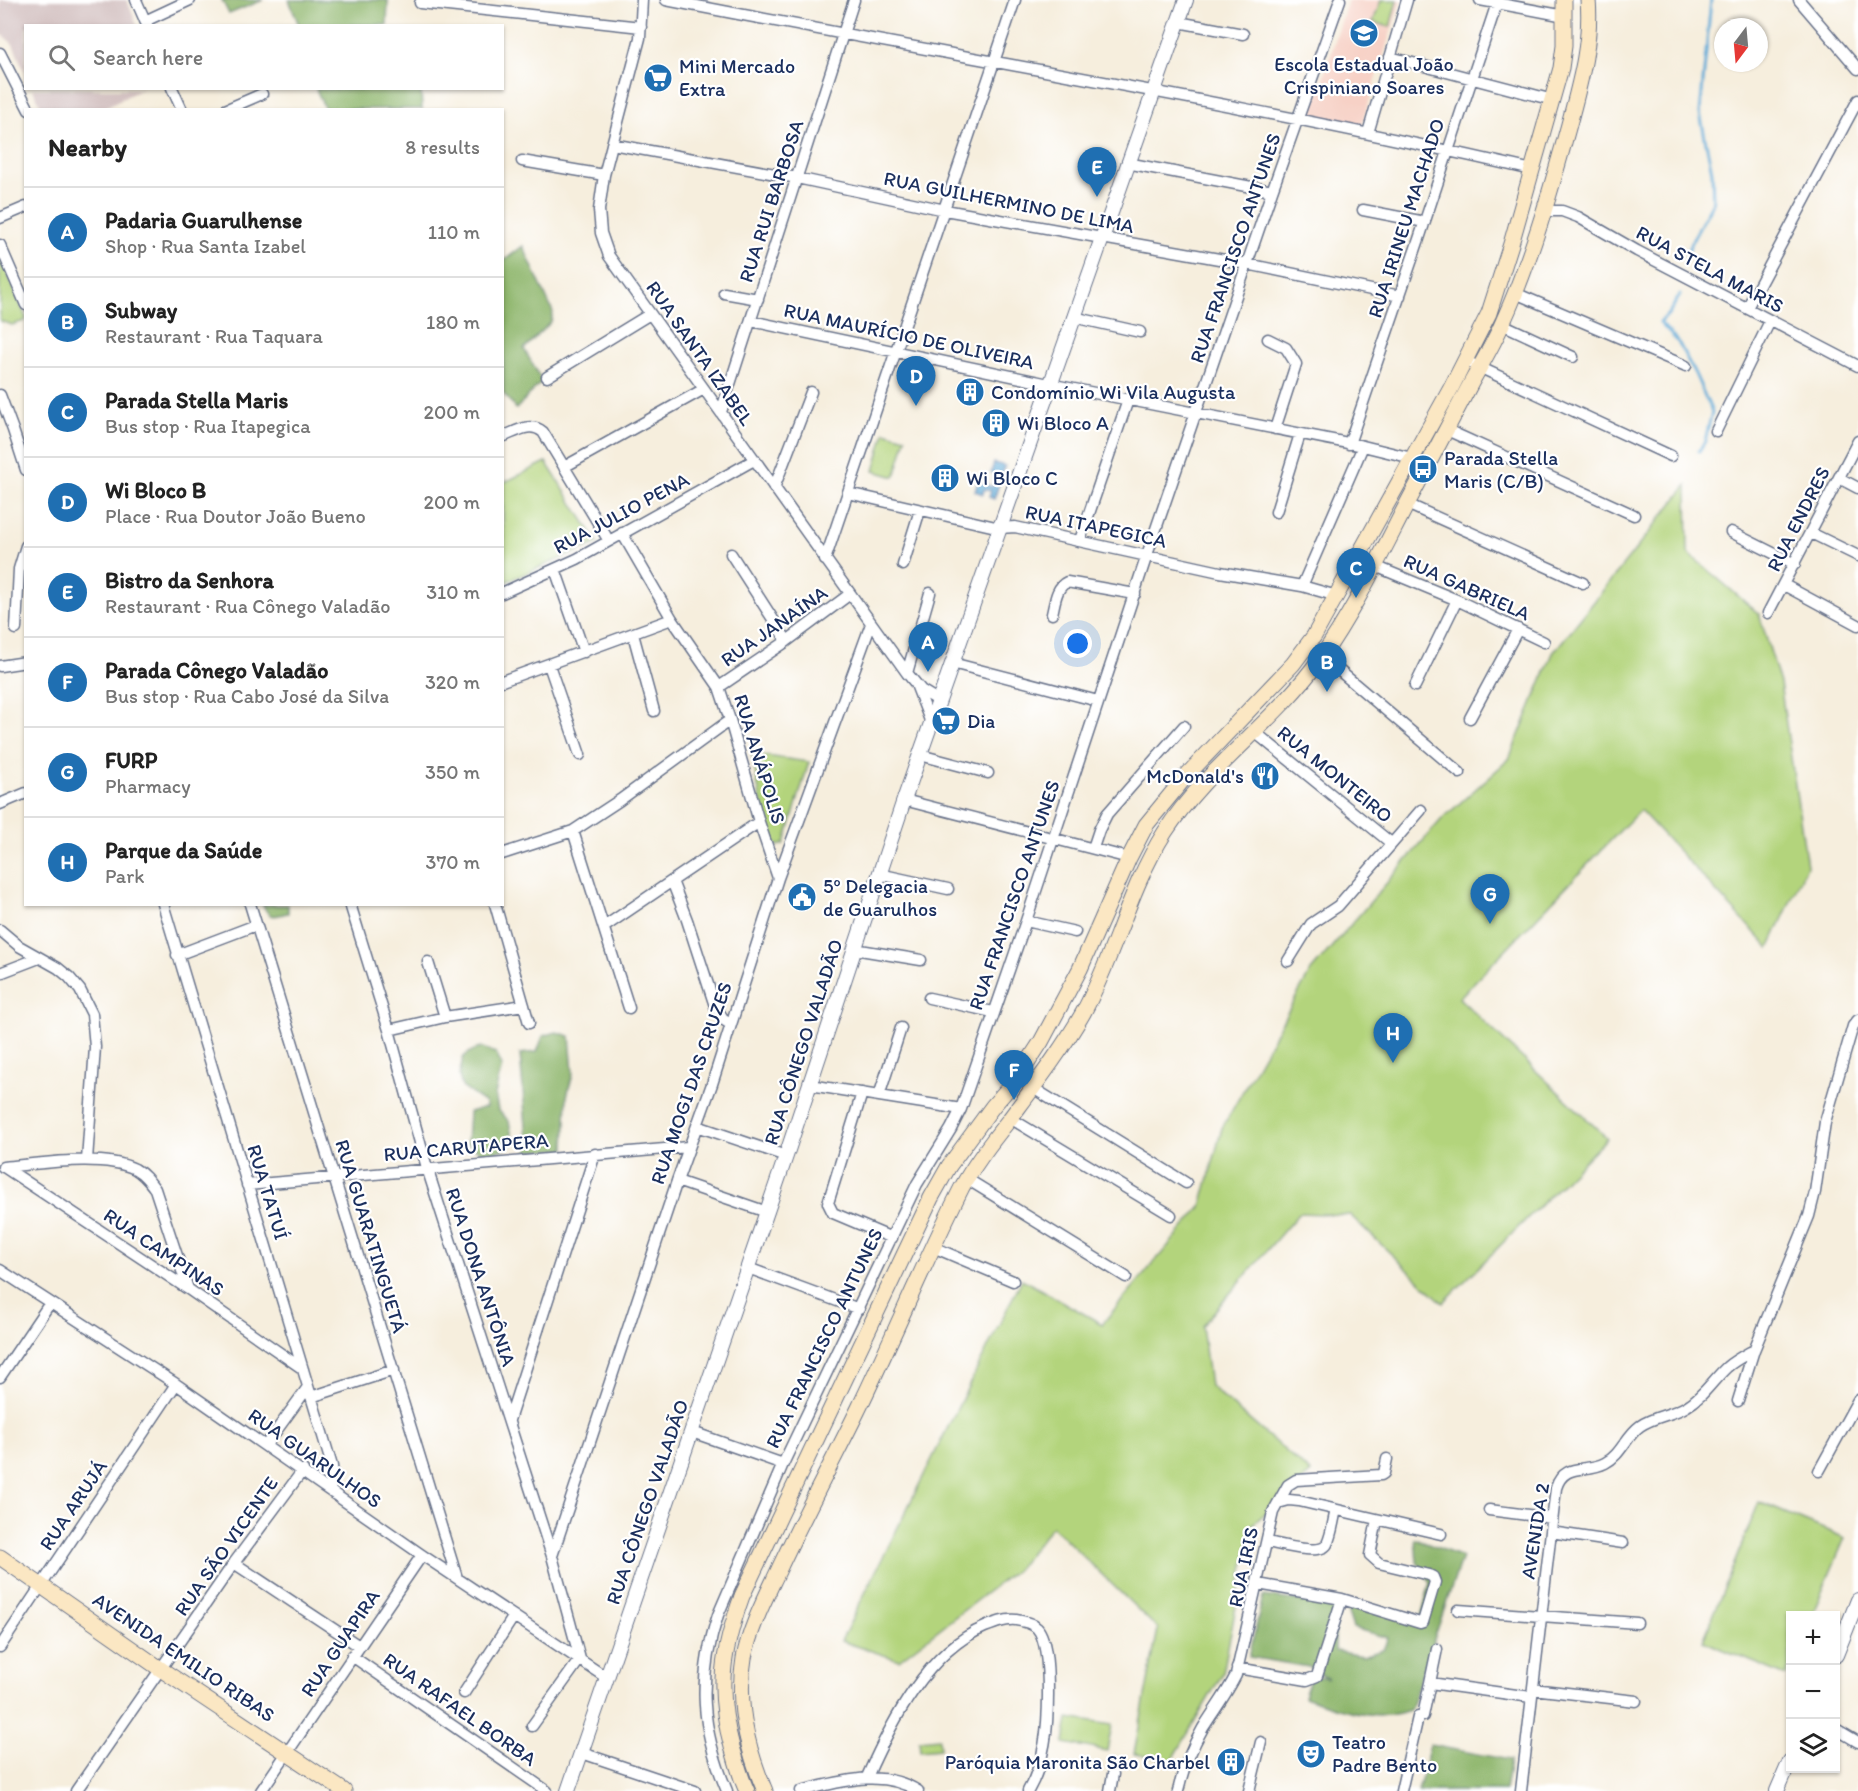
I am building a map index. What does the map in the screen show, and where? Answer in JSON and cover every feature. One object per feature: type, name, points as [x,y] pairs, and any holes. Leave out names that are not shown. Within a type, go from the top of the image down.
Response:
[{"type":"main road","points":[[765,1791],[750,1750],[741,1702],[744,1660],[763,1604],[807,1508],[858,1409],[967,1179],[1062,1047],[1085,1009],[1137,886],[1166,831],[1196,792],[1296,690],[1322,656],[1375,566],[1447,430],[1495,296],[1553,100],[1563,57],[1564,0]]},
{"type":"main road","points":[[747,1791],[738,1769],[723,1706],[723,1671],[730,1630],[742,1596],[943,1176],[980,1123],[1019,1076],[1059,1011],[1142,831],[1164,802],[1293,664],[1314,636],[1412,458],[1472,364],[1502,324],[1544,211],[1583,66],[1589,18],[1588,0]]},
{"type":"main road","points":[[874,1318],[895,1328]]},
{"type":"main road","name":"AVENIDA EMILIO RIBAS","points":[[0,1557],[162,1670],[344,1791]]},
{"type":"street","points":[[136,0],[146,23],[190,0]]},
{"type":"street","name":"RUA SANTA IZABEL","points":[[642,0],[640,38],[604,175],[599,210],[601,233],[609,256],[906,672],[928,695],[939,701]]},
{"type":"street","points":[[666,0],[1299,119],[1532,170]]},
{"type":"street","name":"RUA RUI BARBOSA","points":[[720,412],[854,0]]},
{"type":"street","points":[[825,560],[898,351],[1015,0]]},
{"type":"street","name":"RUA CÔNEGO VALADÃO","points":[[568,1791],[786,1156],[904,800],[1186,0]]},
{"type":"street","name":"RUA FRANCISCO ANTUNES","points":[[723,1788],[713,1756],[704,1691],[705,1664],[710,1641],[726,1596],[783,1464],[917,1184],[961,1109],[1147,555],[1340,0]]},
{"type":"street","points":[[1368,133],[1407,0]]},
{"type":"street","points":[[1480,0],[1565,16]]},
{"type":"street","points":[[1799,0],[1858,69]]},
{"type":"street","points":[[420,3],[641,27]]},
{"type":"street","name":"RUA IRINEU MACHADO","points":[[1349,444],[1497,3]]},
{"type":"street","points":[[1178,22],[1243,34]]},
{"type":"street","points":[[0,53],[28,108]]},
{"type":"street","points":[[1390,57],[1553,100]]},
{"type":"street","points":[[173,90],[181,108]]},
{"type":"street","points":[[230,108],[262,94]]},
{"type":"street","points":[[1747,308],[1858,100]]},
{"type":"street","name":"RUA GUILHERMINO DE LIMA","points":[[612,144],[797,178],[945,210],[1247,264],[1400,297]]},
{"type":"street","points":[[522,161],[604,175]]},
{"type":"street","points":[[1127,163],[1272,191]]},
{"type":"street","points":[[0,218],[24,208]]},
{"type":"street","points":[[1363,210],[1425,222]]},
{"type":"street","name":"RUA STELA MARIS","points":[[1544,211],[1562,211],[1578,218],[1858,366]]},
{"type":"street","points":[[0,245],[24,299]]},
{"type":"street","points":[[724,293],[758,299]]},
{"type":"street","points":[[1515,293],[1686,366]]},
{"type":"street","points":[[547,377],[650,314]]},
{"type":"street","points":[[1073,317],[1140,332]]},
{"type":"street","name":"RUA MAURÍCIO DE OLIVEIRA","points":[[751,321],[1049,384],[1363,446],[1412,458]]},
{"type":"street","points":[[1716,431],[1770,321]]},
{"type":"street","points":[[1502,324],[1573,357]]},
{"type":"street","points":[[1268,339],[1286,348],[1296,363],[1275,429]]},
{"type":"street","points":[[1472,364],[1671,456]]},
{"type":"street","points":[[564,467],[704,389]]},
{"type":"street","points":[[774,488],[811,392]]},
{"type":"street","points":[[0,395],[24,464]]},
{"type":"street","points":[[1080,540],[1128,400]]},
{"type":"street","points":[[504,436],[530,427],[540,429],[609,541]]},
{"type":"street","points":[[1447,430],[1634,515]]},
{"type":"street","points":[[1276,512],[1300,434]]},
{"type":"street","name":"RUA ENDRES","points":[[1768,613],[1858,441]]},
{"type":"street","points":[[1302,586],[1363,446]]},
{"type":"street","name":"RUA JULIO PENA","points":[[504,592],[577,560],[754,460]]},
{"type":"street","points":[[1839,478],[1858,488]]},
{"type":"street","name":"RUA ITAPEGICA","points":[[848,493],[1000,528],[1015,527],[1080,540],[1232,574],[1302,586],[1337,596]]},
{"type":"street","points":[[1407,504],[1583,583]]},
{"type":"street","points":[[903,565],[920,510]]},
{"type":"street","points":[[1731,532],[1795,564]]},
{"type":"street","points":[[1811,532],[1858,556]]},
{"type":"street","name":"RUA ANÁPOLIS","points":[[622,533],[672,619],[719,687],[778,878]]},
{"type":"street","points":[[16,629],[19,569],[24,553]]},
{"type":"street","points":[[731,554],[787,641]]},
{"type":"street","name":"RUA GABRIELA","points":[[1375,566],[1457,600],[1544,642]]},
{"type":"street","points":[[555,569],[585,652]]},
{"type":"street","points":[[1052,614],[1059,589],[1068,582],[1135,594]]},
{"type":"street","points":[[1784,585],[1858,625]]},
{"type":"street","points":[[906,672],[930,593]]},
{"type":"street","name":"RUA JANAÍNA","points":[[719,687],[787,641],[850,594]]},
{"type":"street","points":[[1415,686],[1457,600]]},
{"type":"street","points":[[504,680],[549,666],[672,619]]},
{"type":"street","name":"RUA MOGI DAS CRUZES","points":[[552,1556],[778,878],[871,624]]},
{"type":"street","points":[[1470,718],[1518,629]]},
{"type":"street","points":[[633,634],[654,711]]},
{"type":"street","points":[[1322,656],[1460,773]]},
{"type":"street","points":[[0,666],[24,662]]},
{"type":"street","points":[[952,663],[1098,701]]},
{"type":"street","points":[[549,666],[580,755]]},
{"type":"street","name":"RUA SANTA IZABEL","points":[[916,684],[931,723]]},
{"type":"street","points":[[504,853],[573,831],[620,800],[730,720]]},
{"type":"street","points":[[1093,848],[1107,814],[1184,726]]},
{"type":"street","name":"RUA MONTEIRO","points":[[1256,733],[1391,843]]},
{"type":"street","points":[[920,755],[988,773]]},
{"type":"street","points":[[0,804],[24,794]]},
{"type":"street","points":[[904,800],[1129,858]]},
{"type":"street","name":"RUA MONTEIRO","points":[[1288,961],[1311,924],[1338,906],[1420,810]]},
{"type":"street","points":[[604,927],[759,822]]},
{"type":"street","points":[[573,831],[629,1008]]},
{"type":"street","points":[[879,874],[948,889]]},
{"type":"street","points":[[672,881],[715,1006],[724,1020],[730,1024]]},
{"type":"street","name":"RUA TATUÍ","points":[[164,906],[332,1466],[330,1491]]},
{"type":"street","name":"RUA GUARATINGUETÁ","points":[[251,906],[457,1578]]},
{"type":"street","name":"RUA DONA ANTÔNIA","points":[[351,906],[389,1030],[427,1168],[552,1556],[580,1659]]},
{"type":"street","points":[[496,906],[529,1023]]},
{"type":"street","points":[[1026,921],[1075,932]]},
{"type":"street","points":[[177,955],[256,925]]},
{"type":"street","points":[[0,930],[19,946],[58,968],[69,977],[80,990],[92,1014],[95,1047],[87,1160]]},
{"type":"street","points":[[854,949],[921,960]]},
{"type":"street","points":[[0,973],[39,958]]},
{"type":"street","points":[[428,962],[445,1017]]},
{"type":"street","points":[[929,998],[993,1012]]},
{"type":"street","points":[[389,1030],[445,1017],[524,1005]]},
{"type":"street","points":[[1738,1401],[1754,1350],[1809,1216],[1815,1192],[1825,1122],[1855,1023]]},
{"type":"street","points":[[879,1096],[901,1028]]},
{"type":"street","points":[[810,1085],[961,1109]]},
{"type":"street","points":[[1033,1088],[1186,1184]]},
{"type":"street","points":[[862,1093],[828,1199],[830,1209],[833,1213],[892,1238]]},
{"type":"street","points":[[1010,1118],[1171,1215]]},
{"type":"street","points":[[697,1126],[786,1156]]},
{"type":"street","name":"RUA CARUTAPERA","points":[[247,1185],[688,1147]]},
{"type":"street","points":[[509,1420],[595,1154]]},
{"type":"street","points":[[2,1167],[87,1160],[134,1169],[147,1178],[155,1189],[188,1290]]},
{"type":"street","name":"RUA CAMPINAS","points":[[2,1167],[303,1369]]},
{"type":"street","points":[[967,1179],[1126,1277]]},
{"type":"street","points":[[677,1181],[767,1212]]},
{"type":"street","points":[[933,1247],[1013,1281]]},
{"type":"street","points":[[748,1268],[859,1308]]},
{"type":"street","name":"RUA GUARULHOS","points":[[0,1269],[176,1384],[303,1470],[422,1555],[607,1678]]},
{"type":"street","points":[[0,1377],[50,1303]]},
{"type":"street","name":"AVENIDA 2","points":[[1521,1791],[1558,1479],[1564,1473],[1605,1463],[1616,1455],[1628,1437],[1640,1426],[1688,1406],[1706,1391],[1727,1367],[1754,1350]]},
{"type":"street","points":[[266,1445],[309,1392],[393,1371]]},
{"type":"street","name":"RUA ARUJÁ","points":[[0,1647],[176,1384]]},
{"type":"street","points":[[1819,1471],[1858,1400]]},
{"type":"street","points":[[692,1432],[783,1464]]},
{"type":"street","points":[[1278,1503],[1288,1485],[1296,1480],[1381,1475],[1384,1473],[1387,1459]]},
{"type":"street","name":"RUA SÃO VICENTE","points":[[76,1791],[234,1563],[303,1470]]},
{"type":"street","points":[[1278,1503],[1289,1500],[1441,1534]]},
{"type":"street","name":"RUA IRIS","points":[[1178,1791],[1203,1728],[1226,1696],[1238,1668],[1273,1512],[1278,1503]]},
{"type":"street","points":[[1267,1542],[1313,1550],[1321,1549],[1327,1545],[1336,1510]]},
{"type":"street","points":[[1489,1510],[1552,1518]]},
{"type":"street","points":[[1257,1584],[1342,1599],[1420,1623],[1425,1620],[1435,1582],[1433,1577],[1373,1560],[1370,1555],[1377,1520]]},
{"type":"street","points":[[1551,1532],[1623,1542]]},
{"type":"street","name":"RUA GUAPIRA","points":[[261,1791],[422,1555]]},
{"type":"street","name":"RUA RAFAEL BORBA","points":[[234,1563],[547,1791]]},
{"type":"street","points":[[1238,1668],[1307,1680],[1314,1679],[1317,1676],[1342,1599]]},
{"type":"street","points":[[1840,1645],[1858,1600]]},
{"type":"street","points":[[1458,1610],[1637,1623]]},
{"type":"street","points":[[464,1693],[514,1617]]},
{"type":"street","points":[[867,1777],[910,1695],[932,1668],[957,1642],[974,1631],[998,1622],[1012,1620],[1027,1622],[1036,1627],[1041,1634],[1045,1655],[1048,1719],[1046,1743],[1033,1788]]},
{"type":"street","points":[[1401,1791],[1437,1649]]},
{"type":"street","points":[[532,1726],[580,1659]]},
{"type":"street","points":[[1430,1683],[1636,1701]]},
{"type":"street","points":[[1840,1731],[1858,1742]]},
{"type":"street","points":[[1249,1791],[1261,1742]]},
{"type":"street","points":[[582,1753],[695,1791]]},
{"type":"street","points":[[1777,1791],[1786,1772]]},
{"type":"street","points":[[1110,1791],[1113,1774]]},
{"type":"street","points":[[801,1791],[848,1786],[867,1777],[903,1783],[918,1791]]},
{"type":"shaded area","points":[[0,0],[127,0],[137,24],[24,24],[24,71],[13,44],[0,33]]},
{"type":"shaded area","name":"Escola Estadual João Crispiniano Soares","points":[[1348,0],[1401,0],[1360,130],[1311,116]]},
{"type":"shaded area","points":[[33,90],[140,90],[103,108],[42,108]]},
{"type":"green space","points":[[222,0],[263,0],[229,14]]},
{"type":"green space","points":[[289,0],[388,0],[387,24],[299,24]]},
{"type":"green space","points":[[1381,0],[1397,0],[1390,27],[1373,22]]},
{"type":"green space","points":[[316,90],[421,90],[422,108],[325,108]]},
{"type":"green space","points":[[523,246],[553,312],[551,322],[524,349],[542,381],[516,409],[504,394],[504,260]]},
{"type":"green space","points":[[0,256],[24,313],[24,321],[12,325],[0,321]]},
{"type":"green space","points":[[885,432],[906,438],[895,477],[874,471]]},
{"type":"green space","points":[[546,462],[598,543],[504,583],[504,483]]},
{"type":"green space","points":[[1687,485],[1688,553],[1759,614],[1780,683],[1807,866],[1769,948],[1640,810],[1459,998],[1607,1138],[1443,1303],[1350,1215],[1299,1213],[1202,1326],[1210,1386],[1311,1473],[1252,1525],[1223,1673],[1172,1761],[1134,1754],[1158,1629],[1052,1526],[1016,1570],[899,1660],[841,1641],[1022,1279],[1102,1324],[1201,1207],[1222,1128],[1311,971],[1441,820],[1509,759],[1553,653]]},
{"type":"green space","points":[[752,754],[809,762],[786,839],[784,844],[778,846],[765,817]]},
{"type":"green space","points":[[264,906],[288,906],[288,913],[272,916]]},
{"type":"green space","points":[[556,1032],[570,1036],[573,1073],[567,1096],[565,1150],[528,1151],[520,1054],[537,1052],[543,1036]]},
{"type":"green space","points":[[480,1047],[496,1053],[502,1066],[495,1094],[498,1110],[509,1121],[513,1142],[505,1149],[485,1155],[467,1143],[469,1112],[486,1107],[485,1103],[462,1087],[459,1076],[463,1058]]},
{"type":"green space","points":[[1759,1502],[1845,1538],[1814,1611],[1786,1611],[1786,1676],[1703,1641]]},
{"type":"green space","points":[[1415,1539],[1462,1557],[1410,1710],[1376,1715],[1324,1704],[1304,1697],[1311,1676],[1328,1679],[1309,1667],[1249,1657],[1263,1596],[1335,1605],[1335,1651],[1363,1656],[1383,1650],[1388,1638],[1353,1628],[1347,1610],[1350,1607],[1420,1621],[1430,1582],[1417,1561]]},
{"type":"green space","points":[[1068,1718],[1112,1725],[1107,1751],[1064,1743]]},
{"type":"green space","points":[[939,1738],[940,1749],[920,1751],[919,1740]]},
{"type":"green space","points":[[1430,1745],[1510,1760],[1505,1791],[1418,1791]]},
{"type":"water","points":[[994,463],[1005,466],[994,499],[989,497],[991,491],[984,489],[983,494],[975,491],[978,482],[993,487],[997,475],[991,472]]},
{"type":"waterway","points":[[1686,258],[1693,239],[1713,202],[1712,172],[1700,113],[1711,0]]},
{"type":"waterway","points":[[1680,295],[1660,323],[1678,342],[1712,412],[1705,441],[1699,451]]},
{"type":"place","name":"Escola Estadual João Crispiniano Soares","points":[[1364,33]]},
{"type":"place","name":"Mini Mercado Extra","points":[[658,78]]},
{"type":"place","name":"Bistro da Senhora","points":[[1097,197]]},
{"type":"place","name":"Condomínio Wi Vila Augusta","points":[[970,392]]},
{"type":"place","name":"Wi Bloco B","points":[[916,406]]},
{"type":"place","name":"Wi Bloco A","points":[[996,423]]},
{"type":"place","name":"Parada Stella Maris (C/B)","points":[[1423,469]]},
{"type":"place","name":"Wi Bloco C","points":[[945,478]]},
{"type":"place","name":"Parada Stella Maris","points":[[1356,598]]},
{"type":"place","name":"Padaria Guarulhense","points":[[928,672]]},
{"type":"place","name":"Subway","points":[[1327,692]]},
{"type":"place","name":"Dia","points":[[946,721]]},
{"type":"place","name":"McDonald's","points":[[1265,776]]},
{"type":"place","name":"5º Delegacia de Guarulhos","points":[[802,897]]},
{"type":"place","name":"FURP","points":[[1490,924]]},
{"type":"place","name":"Parque da Saúde","points":[[1393,1063]]},
{"type":"place","name":"Parada Cônego Valadão","points":[[1014,1100]]},
{"type":"place","name":"Teatro Padre Bento","points":[[1311,1754]]},
{"type":"place","name":"Paróquia Maronita São Charbel","points":[[1231,1762]]}]
